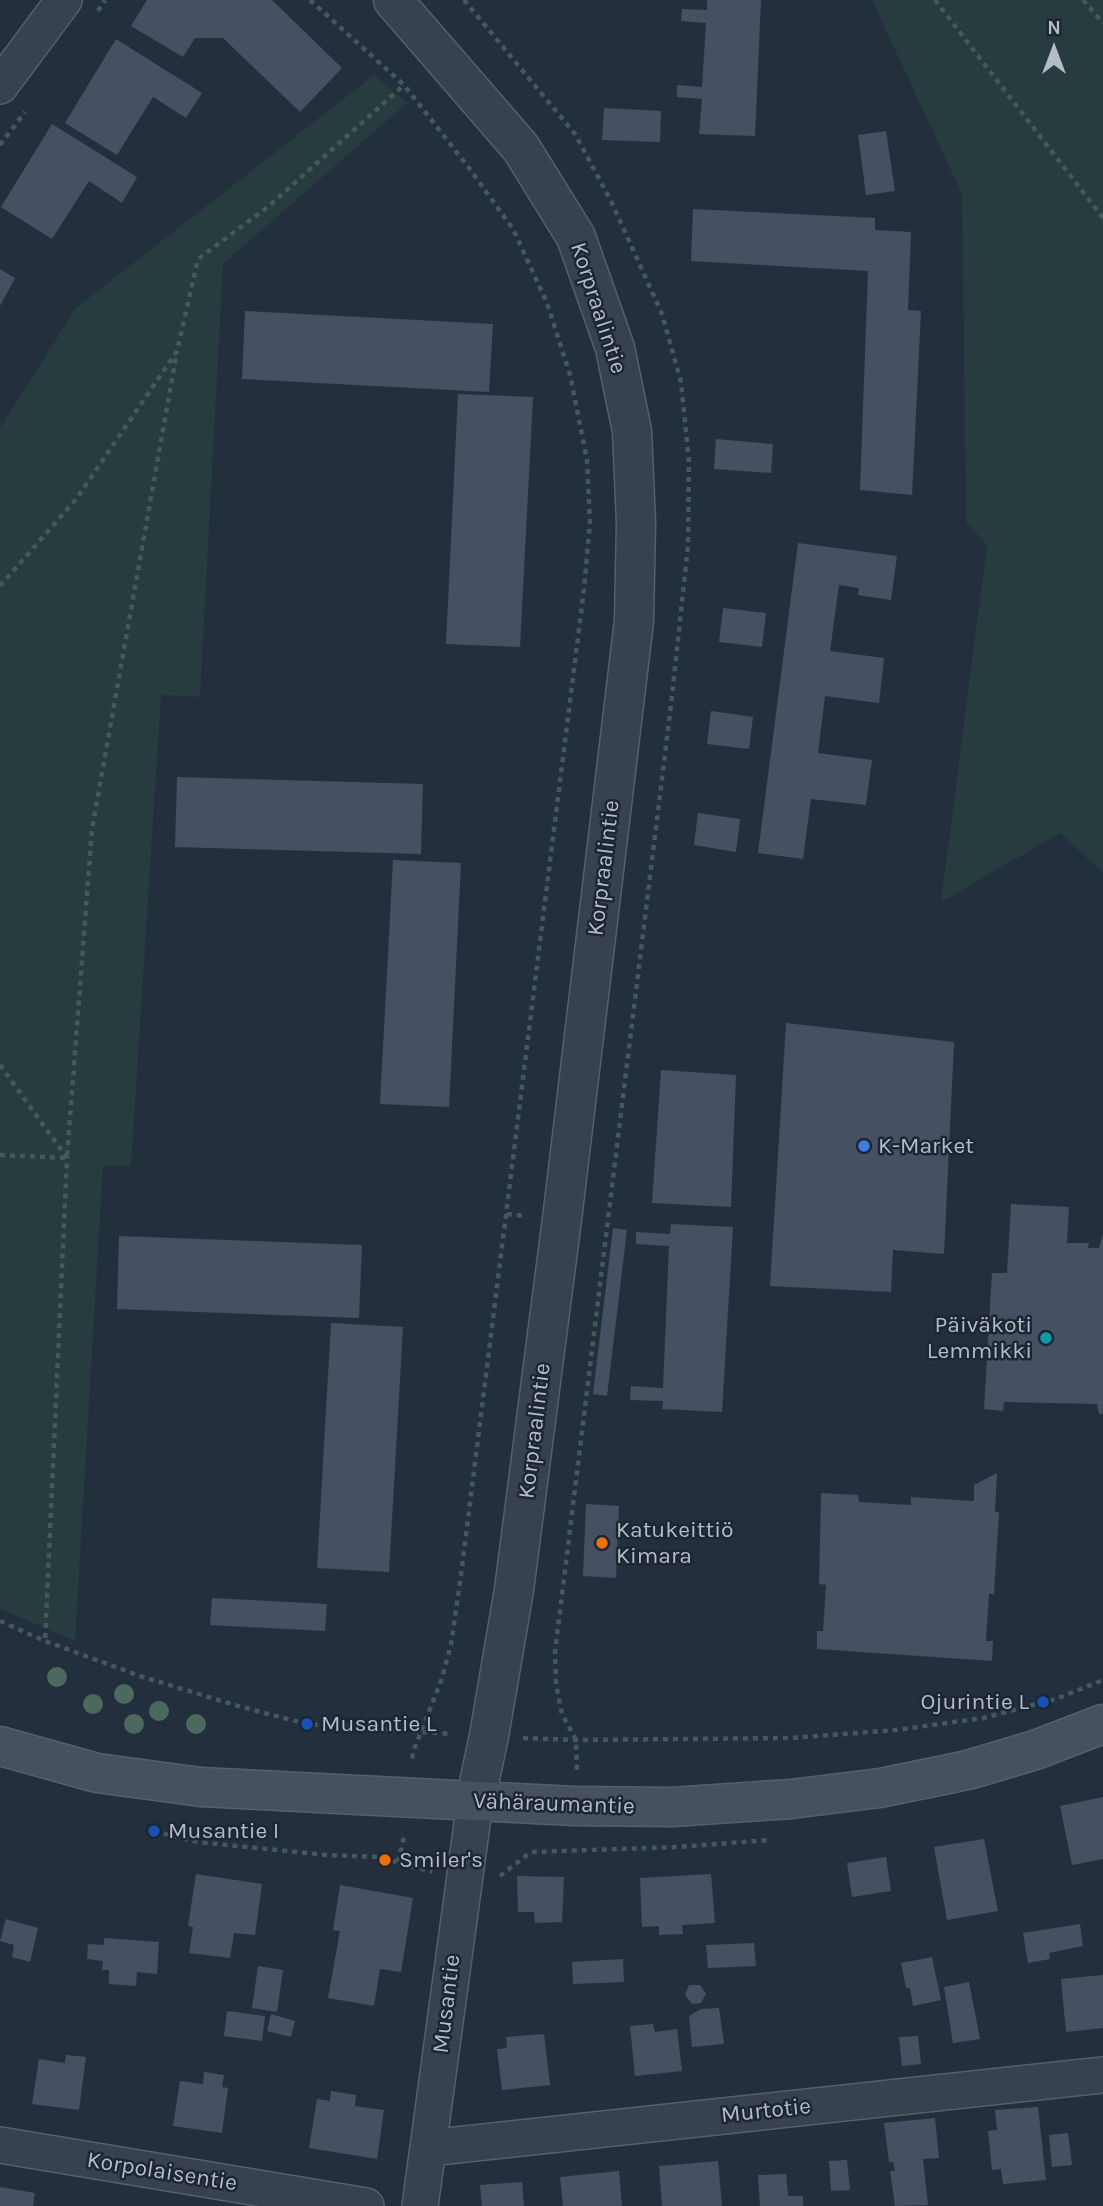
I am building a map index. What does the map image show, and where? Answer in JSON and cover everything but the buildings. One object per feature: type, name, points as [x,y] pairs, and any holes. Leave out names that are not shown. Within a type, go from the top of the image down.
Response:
[{"type":"main road","name":"Vähäraumantie","points":[[0,1746],[97,1773],[201,1787],[574,1806],[672,1807],[791,1799],[880,1788],[968,1770],[1035,1750],[1103,1724]]},
{"type":"street","points":[[0,86],[64,0]]},
{"type":"street","name":"Korpraalintie","points":[[393,0],[521,148],[576,237],[615,348],[632,431],[636,523],[634,621],[564,1206],[516,1577],[475,1801]]},
{"type":"street","name":"Musantie","points":[[420,2206],[475,1801]]},
{"type":"street","name":"Murtotie","points":[[429,2148],[1103,2075]]},
{"type":"street","name":"Korpolaisentie","points":[[0,2145],[366,2206]]},
{"type":"path","points":[[310,0],[404,85],[513,229],[547,303],[570,375],[587,460],[590,523],[512,1172],[451,1645],[441,1681],[413,1752],[404,1840],[398,1862]]},
{"type":"path","points":[[935,0],[1103,218]]},
{"type":"path","points":[[1083,0],[1103,23]]},
{"type":"path","points":[[45,1641],[67,1158],[92,829],[177,351],[198,260],[269,206],[404,85]]},
{"type":"path","points":[[0,586],[77,498],[177,351]]},
{"type":"path","points":[[0,1065],[67,1158]]},
{"type":"path","points":[[0,1155],[67,1158]]},
{"type":"path","points":[[571,1849],[578,1761],[576,1740],[562,1714],[556,1685],[555,1652],[607,1224]]},
{"type":"path","points":[[0,1621],[45,1641],[140,1676],[307,1724],[489,1736],[576,1740],[791,1738],[896,1730],[983,1718],[1056,1699],[1103,1680]]},
{"type":"green space","points":[[872,0],[1103,0],[1103,873],[1060,833],[941,902],[987,545],[966,522],[962,194]]},
{"type":"green space","points":[[374,75],[407,103],[223,264],[200,697],[161,695],[131,1166],[103,1165],[75,1641],[0,1609],[0,428],[76,308]]},
{"type":"place","name":"K-Market","points":[[864,1146]]},
{"type":"place","name":"Päiväkoti Lemmikki","points":[[1046,1338]]},
{"type":"place","name":"Katukeittiö Kimara","points":[[602,1543]]},
{"type":"place","name":"Ojurintie L","points":[[1043,1702]]},
{"type":"place","name":"Musantie L","points":[[307,1724]]},
{"type":"place","name":"Musantie I","points":[[154,1831]]},
{"type":"place","name":"Smiler's","points":[[385,1860]]}]
